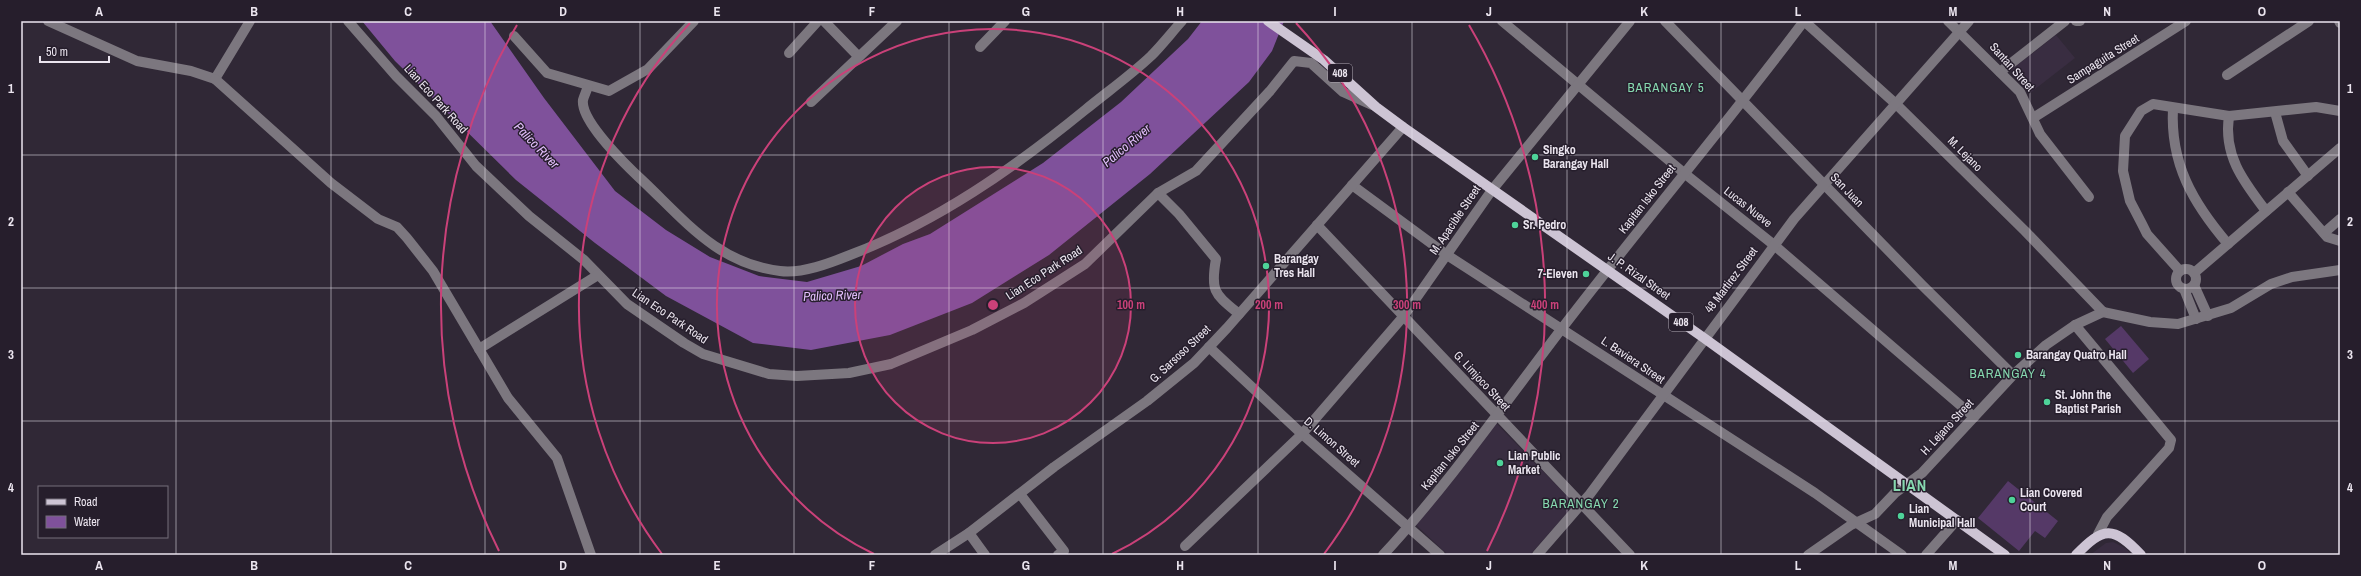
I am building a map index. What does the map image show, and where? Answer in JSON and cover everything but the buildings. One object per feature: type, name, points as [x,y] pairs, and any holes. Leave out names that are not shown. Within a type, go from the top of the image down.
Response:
[{"type":"main road","name":"J. P. Rizal Street","points":[[1268,21],[1301,42],[1350,82],[1376,107],[1403,127],[1704,338],[2005,555]]},
{"type":"main road","points":[[2076,555],[2098,534],[2119,535],[2141,555]]},
{"type":"street","points":[[48,21],[137,60],[191,71],[215,80],[331,183],[378,218],[397,227],[433,270],[508,398],[556,458],[591,555]]},
{"type":"street","points":[[215,80],[250,21]]},
{"type":"street","name":"Lian Eco Park Road","points":[[348,21],[396,76],[436,116],[476,166],[529,216],[584,260],[627,304],[684,343],[703,354],[769,374],[797,376],[849,373],[891,364],[972,330],[1024,303],[1085,264],[1158,193],[1196,171],[1270,91],[1294,61],[1311,63],[1343,92],[1376,107]]},
{"type":"street","points":[[514,36],[547,73],[609,91],[648,69],[694,21]]},
{"type":"street","points":[[789,53],[818,21]]},
{"type":"street","points":[[824,21],[858,56]]},
{"type":"street","points":[[980,47],[1005,21]]},
{"type":"street","points":[[588,86],[583,101],[585,112],[599,133],[634,173],[696,234],[716,249],[747,264],[781,272],[821,266],[883,242],[958,202],[1043,144],[1151,56],[1182,21]]},
{"type":"street","name":"Lucas Nueve","points":[[1502,21],[1684,173],[1774,245],[1974,417]]},
{"type":"street","name":"M. Apacible Street","points":[[1185,546],[1302,434],[1403,317],[1492,190],[1630,21]]},
{"type":"street","name":"San Juan","points":[[1666,21],[1825,186],[2013,375]]},
{"type":"street","name":"Kapitan Isko Street","points":[[1383,555],[1409,527],[1498,416],[1562,328],[1684,173],[1743,101],[1804,21]]},
{"type":"street","name":"M. Lejano","points":[[1804,21],[1897,105],[2025,231],[2103,312]]},
{"type":"street","name":"Santan Street","points":[[1948,21],[2020,92],[2040,134],[2088,197]]},
{"type":"street","name":"48 Martirez Street","points":[[1537,555],[1582,504],[1774,245],[1969,21]]},
{"type":"street","points":[[2000,72],[2065,21]]},
{"type":"street","name":"Sampaguita Street","points":[[2033,118],[2186,21]]},
{"type":"street","points":[[2227,75],[2309,21]]},
{"type":"street","points":[[811,102],[893,22]]},
{"type":"street","points":[[2180,271],[2147,234],[2130,201],[2123,171],[2125,136],[2141,110],[2153,104],[2229,116],[2316,107],[2340,111]]},
{"type":"street","points":[[2173,108],[2172,127],[2176,149],[2187,183],[2205,217],[2228,244]]},
{"type":"street","points":[[2275,112],[2283,141],[2308,176]]},
{"type":"street","points":[[2229,116],[2228,142],[2235,166],[2266,211]]},
{"type":"street","name":"G. Sarsoso Street","points":[[935,555],[969,533],[1180,375],[1209,347],[1239,314],[1403,127]]},
{"type":"street","points":[[2194,273],[2340,148]]},
{"type":"street","name":"L. Baviera Street","points":[[1352,185],[1447,255],[1562,328],[1858,523],[1902,555]]},
{"type":"street","points":[[2288,192],[2327,237],[2340,241]]},
{"type":"street","points":[[1158,193],[1179,214],[1216,259],[1212,278],[1217,296],[1239,314]]},
{"type":"street","points":[[2324,233],[2340,219]]},
{"type":"street","name":"G. Limjoco Street","points":[[1317,224],[1403,317],[1630,555]]},
{"type":"street","points":[[2180,271],[2187,269],[2194,273],[2196,279],[2189,287]]},
{"type":"street","points":[[2103,312],[2168,324],[2208,316],[2231,308],[2271,284],[2292,277],[2340,270]]},
{"type":"street","points":[[2180,271],[2176,280],[2179,286],[2189,287]]},
{"type":"street","points":[[479,349],[598,275]]},
{"type":"street","points":[[2189,287],[2196,319]]},
{"type":"street","points":[[2189,287],[2208,316]]},
{"type":"street","name":"H. Lejano Street","points":[[1808,555],[1851,525],[1875,514],[1906,484],[1922,473],[2013,375],[2046,345],[2075,325],[2103,312]]},
{"type":"street","points":[[2075,325],[2170,440],[2169,448],[2107,517],[2098,534]]},
{"type":"street","name":"D. Limon Street","points":[[1209,347],[1302,434],[1440,555]]},
{"type":"street","points":[[1020,494],[1064,551],[1058,555]]},
{"type":"street","points":[[1926,555],[1957,520]]},
{"type":"street","points":[[969,533],[985,555]]},
{"type":"shaded area","points":[[2056,35],[2075,58],[2030,93],[2011,70]]},
{"type":"shaded area","points":[[2121,326],[2149,359],[2133,373],[2105,339]]},
{"type":"shaded area","name":"Lian Public Market","points":[[1496,423],[1575,504],[1530,555],[1448,555],[1415,524]]},
{"type":"shaded area","name":"Lian Covered Court","points":[[2008,481],[2058,521],[2045,538],[2035,531],[2019,551],[1978,518]]},
{"type":"shaded area","points":[[2113,542],[2125,548],[2132,555],[2090,555],[2106,543]]},
{"type":"water","name":"Palico River","points":[[362,21],[490,21],[544,98],[615,191],[666,230],[710,257],[759,276],[807,282],[861,266],[903,244],[930,234],[1043,163],[1121,102],[1188,39],[1202,21],[1284,21],[1272,51],[1249,82],[1150,174],[1049,255],[972,303],[890,335],[811,350],[753,343],[666,296],[595,243],[516,180],[395,61]]},
{"type":"place","name":"Singko Barangay Hall","points":[[1535,157]]},
{"type":"place","name":"Sr. Pedro","points":[[1515,225]]},
{"type":"place","name":"Barangay Tres Hall","points":[[1266,266]]},
{"type":"place","name":"7-Eleven","points":[[1586,274]]},
{"type":"place","name":"Barangay Quatro Hall","points":[[2018,355]]},
{"type":"place","name":"St. John the Baptist Parish","points":[[2047,402]]},
{"type":"place","name":"Lian Public Market","points":[[1500,463]]},
{"type":"place","name":"Lian Covered Court","points":[[2012,500]]},
{"type":"place","name":"Lian Municipal Hall","points":[[1901,516]]},
{"type":"district","name":"BARANGAY 5","points":[[1666,87]]},
{"type":"district","name":"BARANGAY 4","points":[[2008,373]]},
{"type":"district","name":"LIAN","points":[[1910,485]]},
{"type":"district","name":"BARANGAY 2","points":[[1581,503]]}]
